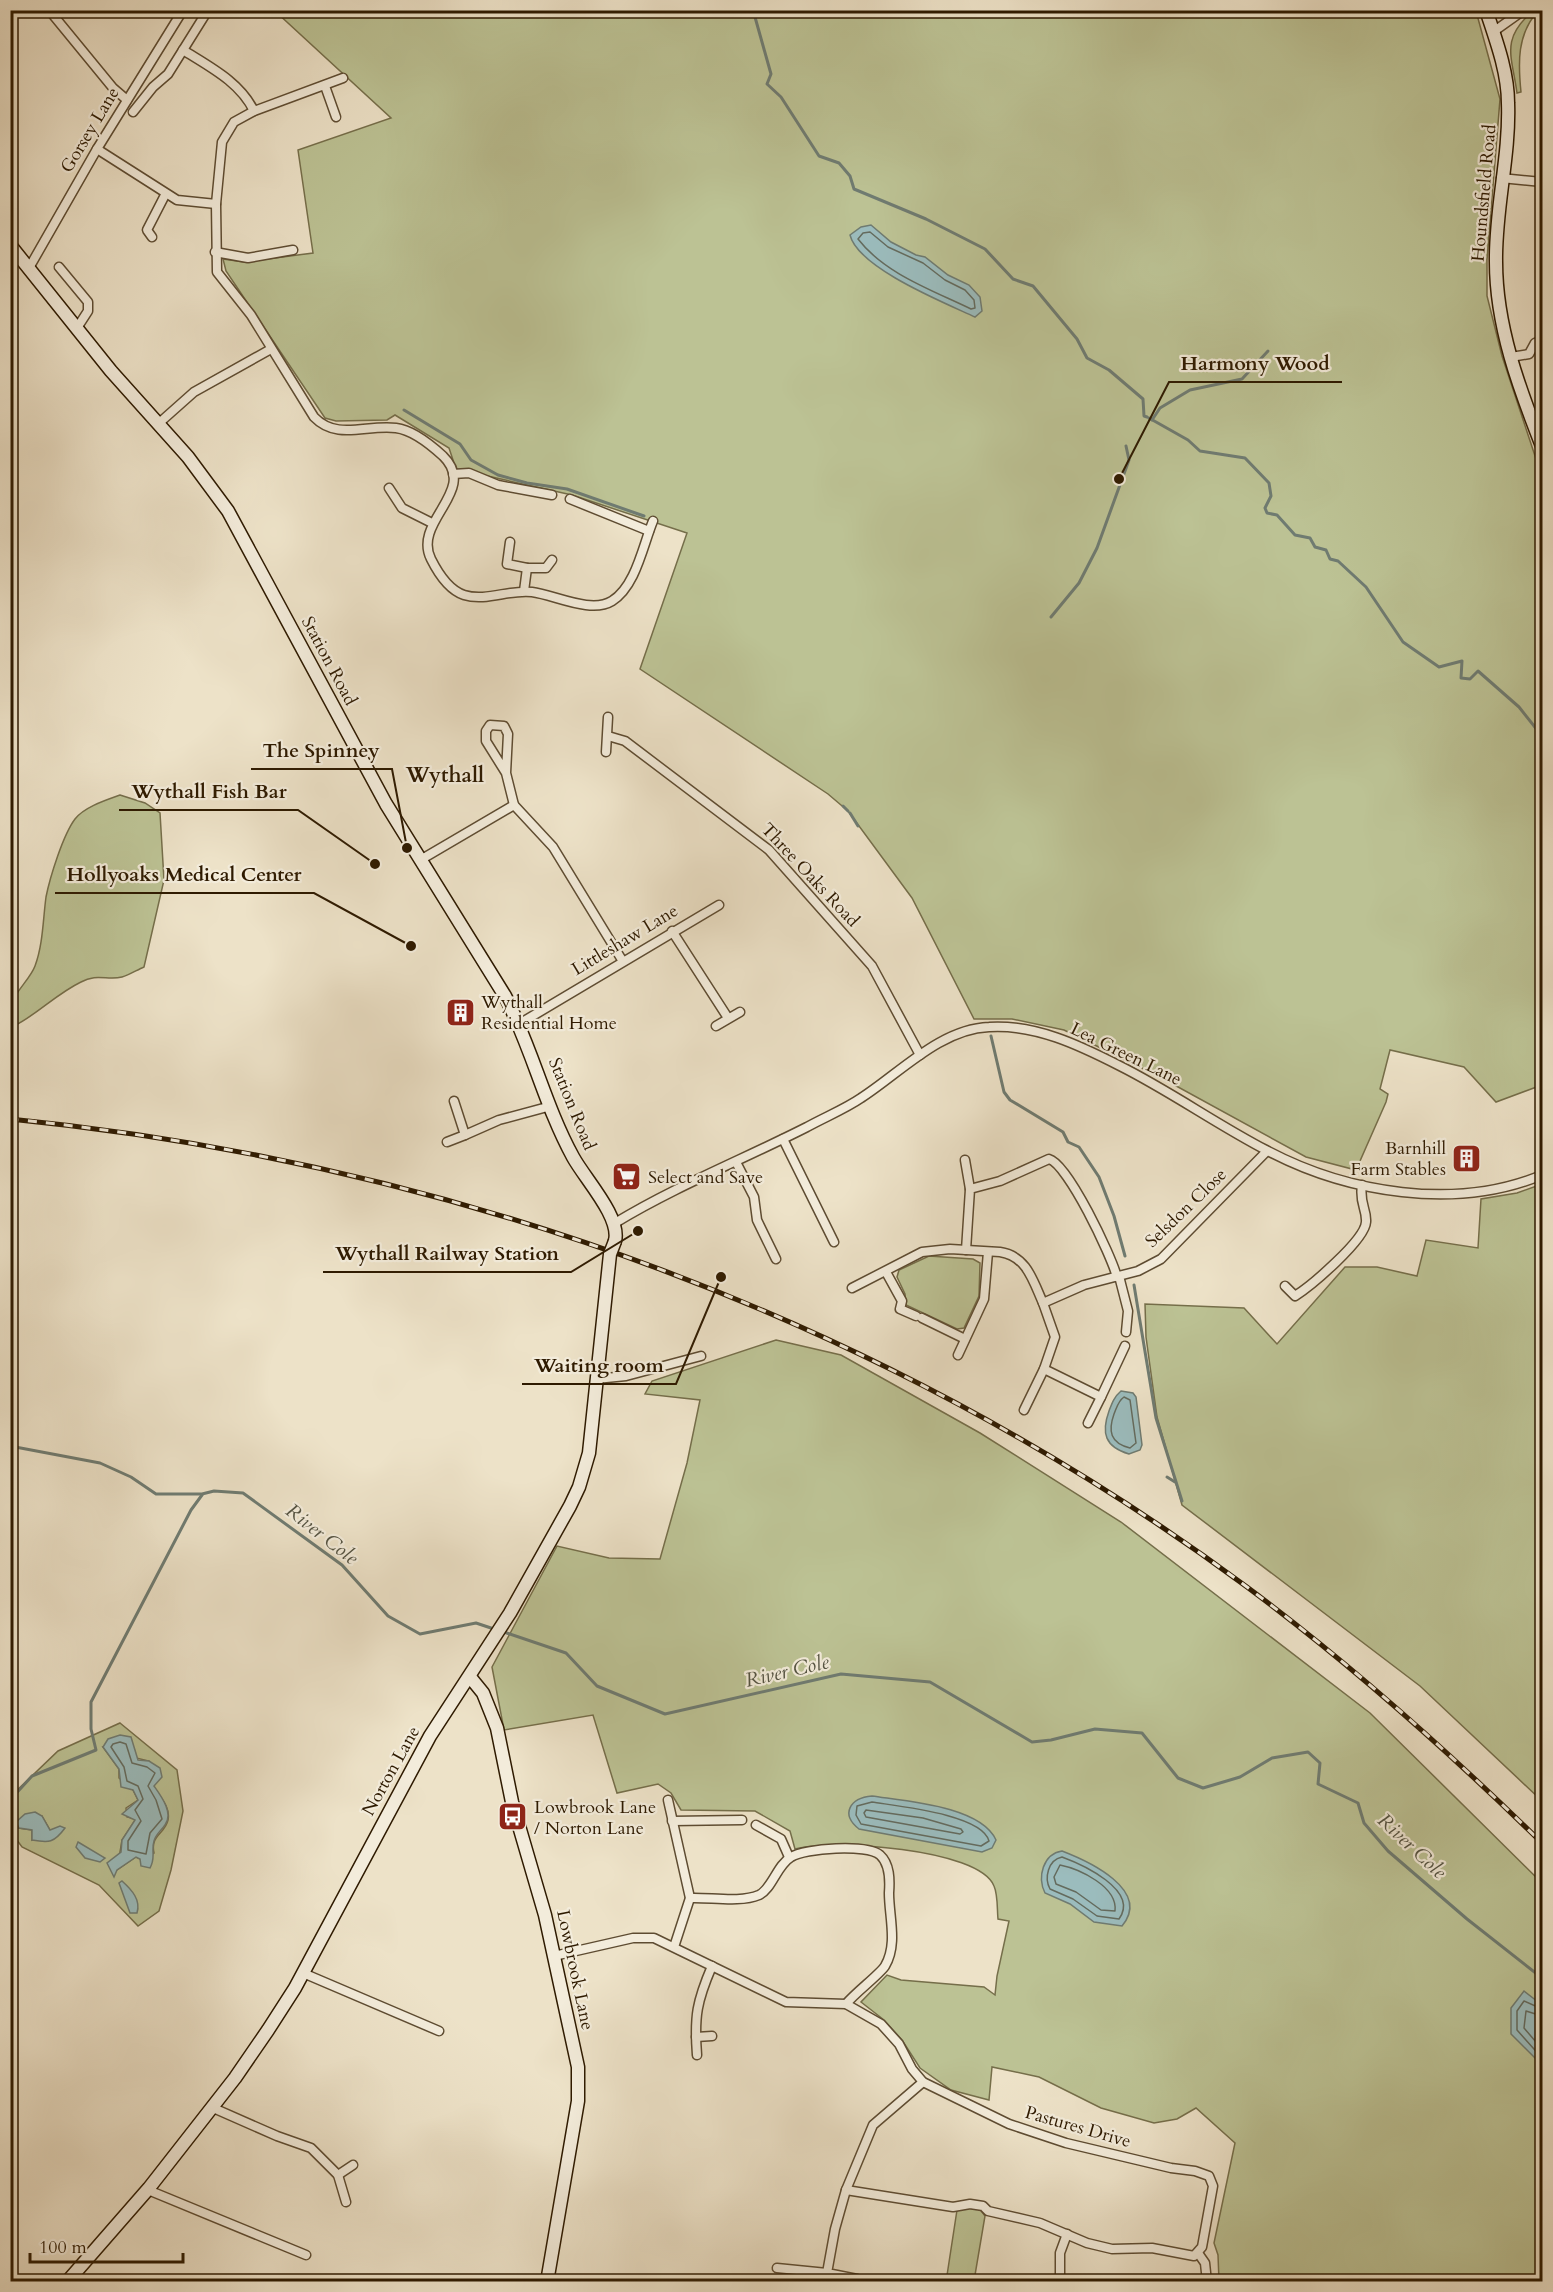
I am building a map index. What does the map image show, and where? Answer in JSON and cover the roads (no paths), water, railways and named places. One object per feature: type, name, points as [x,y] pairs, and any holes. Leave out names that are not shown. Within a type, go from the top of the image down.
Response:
[{"type":"street","points":[[49,10],[113,88],[127,100]]},
{"type":"street","name":"Gorsey Lane","points":[[29,268],[97,149],[183,10]]},
{"type":"street","points":[[133,112],[153,87],[168,74],[208,10]]},
{"type":"street","name":"Houndsfield Road","points":[[1486,10],[1509,101],[1496,262],[1498,296],[1520,390],[1542,446]]},
{"type":"street","points":[[1493,32],[1524,10]]},
{"type":"street","points":[[183,50],[245,94],[254,111]]},
{"type":"street","points":[[343,78],[254,111],[234,122],[222,142],[216,204],[217,272],[251,315],[322,426],[339,431],[392,428],[405,430],[443,457],[453,474],[453,488],[450,498],[432,523],[427,545],[430,557],[447,583],[458,592],[473,597],[524,591],[585,604],[601,605],[611,602],[627,585],[653,521]]},
{"type":"street","points":[[326,86],[336,117]]},
{"type":"street","points":[[97,149],[165,195],[177,200],[216,204]]},
{"type":"street","points":[[1501,178],[1542,182]]},
{"type":"street","points":[[152,237],[147,230],[165,195]]},
{"type":"street","name":"Station Road","points":[[10,245],[111,371],[188,457],[228,511],[391,813],[422,860],[519,1024],[572,1156],[615,1223]]},
{"type":"street","points":[[215,252],[248,258],[293,250]]},
{"type":"street","points":[[59,267],[88,302],[88,311],[77,328]]},
{"type":"street","points":[[1512,357],[1529,354],[1535,343],[1542,340]]},
{"type":"street","points":[[158,424],[194,392],[271,349]]},
{"type":"street","points":[[453,474],[469,473],[498,485],[552,495]]},
{"type":"street","points":[[389,488],[402,508],[432,523]]},
{"type":"street","points":[[570,499],[649,531]]},
{"type":"street","points":[[510,542],[507,564],[527,568],[546,568],[552,560]]},
{"type":"street","points":[[524,591],[527,568]]},
{"type":"street","points":[[606,752],[608,717]]},
{"type":"street","points":[[506,773],[486,741],[486,731],[490,725],[504,726],[508,734],[506,773],[514,805],[552,847],[622,960]]},
{"type":"street","name":"Three Oaks Road","points":[[608,736],[625,741],[769,850],[872,966],[920,1055]]},
{"type":"street","points":[[422,860],[514,805]]},
{"type":"street","name":"Littleshaw Lane","points":[[519,1024],[622,960],[719,904]]},
{"type":"street","points":[[672,931],[728,1018]]},
{"type":"street","points":[[716,1026],[740,1012]]},
{"type":"street","name":"Lea Green Lane","points":[[615,1223],[860,1100],[920,1055],[954,1036],[972,1029],[1002,1027],[1030,1030],[1073,1044],[1119,1066],[1267,1151],[1336,1178],[1362,1185],[1434,1193],[1475,1192],[1516,1186],[1542,1175]]},
{"type":"street","points":[[454,1101],[465,1135]]},
{"type":"street","points":[[447,1142],[499,1120],[551,1106]]},
{"type":"street","points":[[783,1139],[834,1242]]},
{"type":"street","name":"Selsdon Close","points":[[1043,1303],[1084,1285],[1138,1271],[1161,1258],[1267,1151]]},
{"type":"street","points":[[965,1160],[970,1189],[966,1250]]},
{"type":"street","points":[[970,1189],[1000,1181],[1044,1160],[1060,1164],[1081,1198],[1113,1263],[1128,1311],[1126,1332]]},
{"type":"street","points":[[736,1162],[754,1197],[757,1220],[776,1259]]},
{"type":"street","points":[[1285,1286],[1295,1296],[1318,1281],[1363,1232],[1366,1219],[1361,1205],[1362,1185]]},
{"type":"street","name":"Norton Lane","points":[[67,2282],[148,2190],[268,2030],[303,1973],[425,1745],[505,1621],[579,1487],[589,1453],[610,1254],[615,1241],[615,1223]]},
{"type":"street","points":[[852,1288],[922,1252],[933,1249],[1009,1253],[1022,1263],[1043,1303],[1055,1337],[1044,1370],[1024,1410]]},
{"type":"street","points":[[958,1355],[984,1299],[988,1252]]},
{"type":"street","points":[[886,1272],[902,1301],[900,1309],[965,1339]]},
{"type":"street","points":[[1088,1423],[1125,1346]]},
{"type":"street","points":[[596,1379],[624,1377],[701,1356]]},
{"type":"street","points":[[1044,1370],[1101,1397]]},
{"type":"street","name":"Lowbrook Lane","points":[[470,1677],[483,1693],[497,1728],[512,1802],[554,1956],[579,2084],[547,2282]]},
{"type":"street","points":[[668,1800],[690,1898],[674,1947]]},
{"type":"street","points":[[672,1821],[742,1820]]},
{"type":"street","points":[[756,1825],[781,1839],[789,1857]]},
{"type":"street","points":[[690,1898],[751,1897],[762,1894],[777,1869],[789,1857],[806,1850],[865,1850],[879,1854],[887,1865],[892,1935],[890,1952],[884,1967],[858,1988],[846,2004]]},
{"type":"street","name":"Pastures Drive","points":[[554,1956],[644,1936],[674,1947],[786,2002],[846,2004],[881,2024],[899,2044],[912,2069],[923,2082],[1009,2124],[1066,2143],[1171,2168],[1195,2170],[1209,2176],[1213,2186],[1202,2247],[1198,2253]]},
{"type":"street","points":[[697,2055],[694,2021],[700,1994],[712,1966]]},
{"type":"street","points":[[303,1973],[439,2031]]},
{"type":"street","points":[[696,2037],[712,2036]]},
{"type":"street","points":[[827,2273],[835,2229],[846,2190],[873,2125],[923,2082]]},
{"type":"street","points":[[211,2107],[311,2148],[338,2175],[346,2202]]},
{"type":"street","points":[[338,2175],[353,2165]]},
{"type":"street","points":[[148,2190],[306,2254]]},
{"type":"street","points":[[846,2190],[874,2197],[953,2207],[970,2204],[983,2206],[988,2211],[1040,2223],[1112,2249],[1152,2248],[1188,2256],[1198,2253],[1205,2263],[1207,2282]]},
{"type":"street","points":[[1060,2282],[1060,2253],[1067,2234]]},
{"type":"street","points":[[777,2268],[857,2278]]},
{"type":"water","points":[[871,225],[891,242],[916,255],[925,257],[948,275],[969,285],[980,297],[982,311],[975,317],[924,294],[869,260],[856,247],[850,235],[861,227]]},
{"type":"water","points":[[1121,1391],[1133,1393],[1136,1397],[1142,1445],[1140,1450],[1129,1454],[1110,1443],[1105,1432],[1110,1408]]},
{"type":"water","points":[[120,1735],[131,1737],[138,1760],[149,1761],[160,1768],[162,1777],[154,1786],[166,1805],[168,1815],[165,1825],[154,1841],[153,1861],[150,1868],[141,1866],[140,1859],[136,1857],[117,1870],[114,1877],[107,1863],[121,1852],[122,1840],[135,1820],[122,1814],[138,1800],[133,1790],[121,1787],[119,1769],[103,1747],[108,1739]]},
{"type":"water","points":[[872,1796],[922,1803],[959,1812],[975,1819],[988,1829],[996,1840],[992,1848],[982,1852],[859,1829],[850,1818],[850,1808],[858,1800]]},
{"type":"water","points":[[35,1812],[42,1816],[50,1830],[60,1826],[65,1828],[58,1837],[51,1841],[32,1840],[32,1830],[19,1828],[16,1822],[25,1814]]},
{"type":"water","points":[[78,1842],[105,1858],[100,1862],[85,1858],[76,1847]]},
{"type":"water","points":[[1062,1851],[1100,1870],[1123,1889],[1129,1900],[1129,1913],[1122,1926],[1094,1922],[1070,1904],[1045,1893],[1042,1880],[1043,1867],[1050,1857]]},
{"type":"water","points":[[122,1881],[137,1900],[137,1913],[130,1913],[119,1883]]},
{"type":"water","points":[[1524,1991],[1542,2005],[1542,2065],[1511,2034],[1511,2008]]},
{"type":"waterway","points":[[753,10],[771,74],[767,84],[781,97],[819,156],[839,163],[850,176],[854,189],[926,219],[985,249],[1013,279],[1033,286],[1077,339],[1087,358],[1109,370],[1143,399],[1144,416],[1147,417]]},
{"type":"waterway","points":[[1152,420],[1160,408],[1190,390],[1242,379],[1268,351]]},
{"type":"waterway","points":[[404,410],[460,444],[471,460],[498,475],[527,483],[567,489],[644,516]]},
{"type":"waterway","points":[[1149,418],[1188,440],[1200,451],[1245,458],[1269,483],[1271,496],[1265,508],[1267,513],[1277,515],[1295,535],[1310,538],[1315,547],[1326,550],[1330,559],[1338,561],[1366,587],[1403,642],[1439,667],[1462,661],[1461,678],[1470,679],[1478,671],[1519,707],[1542,736]]},
{"type":"waterway","points":[[1051,617],[1079,583],[1097,548],[1129,460],[1126,446]]},
{"type":"waterway","points":[[843,806],[848,811]]},
{"type":"waterway","points":[[850,813],[858,826]]},
{"type":"waterway","points":[[991,1036],[1004,1092],[1010,1100],[1063,1132],[1068,1142],[1079,1147],[1099,1177],[1114,1216],[1125,1256]]},
{"type":"waterway","points":[[1134,1285],[1156,1418],[1182,1501]]},
{"type":"waterway","name":"River Cole","points":[[10,1446],[100,1463],[131,1477],[156,1494],[202,1494],[214,1491],[243,1493],[342,1565],[388,1616],[420,1634],[476,1623],[494,1629]]},
{"type":"waterway","points":[[1167,1477],[1175,1482]]},
{"type":"waterway","points":[[10,1800],[32,1776],[96,1750],[91,1729],[91,1702],[191,1510],[202,1495]]},
{"type":"waterway","name":"River Cole","points":[[501,1631],[566,1653],[597,1686],[665,1714],[841,1674],[930,1682],[1032,1742],[1051,1740],[1095,1729],[1142,1733],[1178,1778],[1203,1788],[1240,1777],[1272,1758],[1308,1752],[1320,1763],[1318,1784],[1358,1803],[1364,1823],[1388,1851],[1467,1919],[1542,1978]]},
{"type":"railway","points":[[10,1119],[176,1141],[341,1173],[502,1216],[660,1269],[815,1333],[964,1407],[1108,1492],[1247,1587],[1399,1710],[1542,1843]]},
{"type":"place","name":"Harmony Wood","points":[[1119,479]]},
{"type":"place","name":"The Spinney","points":[[407,848]]},
{"type":"place","name":"Wythall Fish Bar","points":[[375,864]]},
{"type":"place","name":"Hollyoaks Medical Center","points":[[411,946]]},
{"type":"place","name":"Wythall Residential Home","points":[[460,1012]]},
{"type":"place","name":"Barnhill Farm Stables","points":[[1467,1158]]},
{"type":"place","name":"Select and Save","points":[[627,1177]]},
{"type":"place","name":"Wythall Railway Station","points":[[638,1231]]},
{"type":"place","name":"Waiting room","points":[[721,1277]]},
{"type":"place","name":"Lowbrook Lane / Norton Lane","points":[[513,1817]]},
{"type":"district","name":"Wythall","points":[[445,775]]}]
